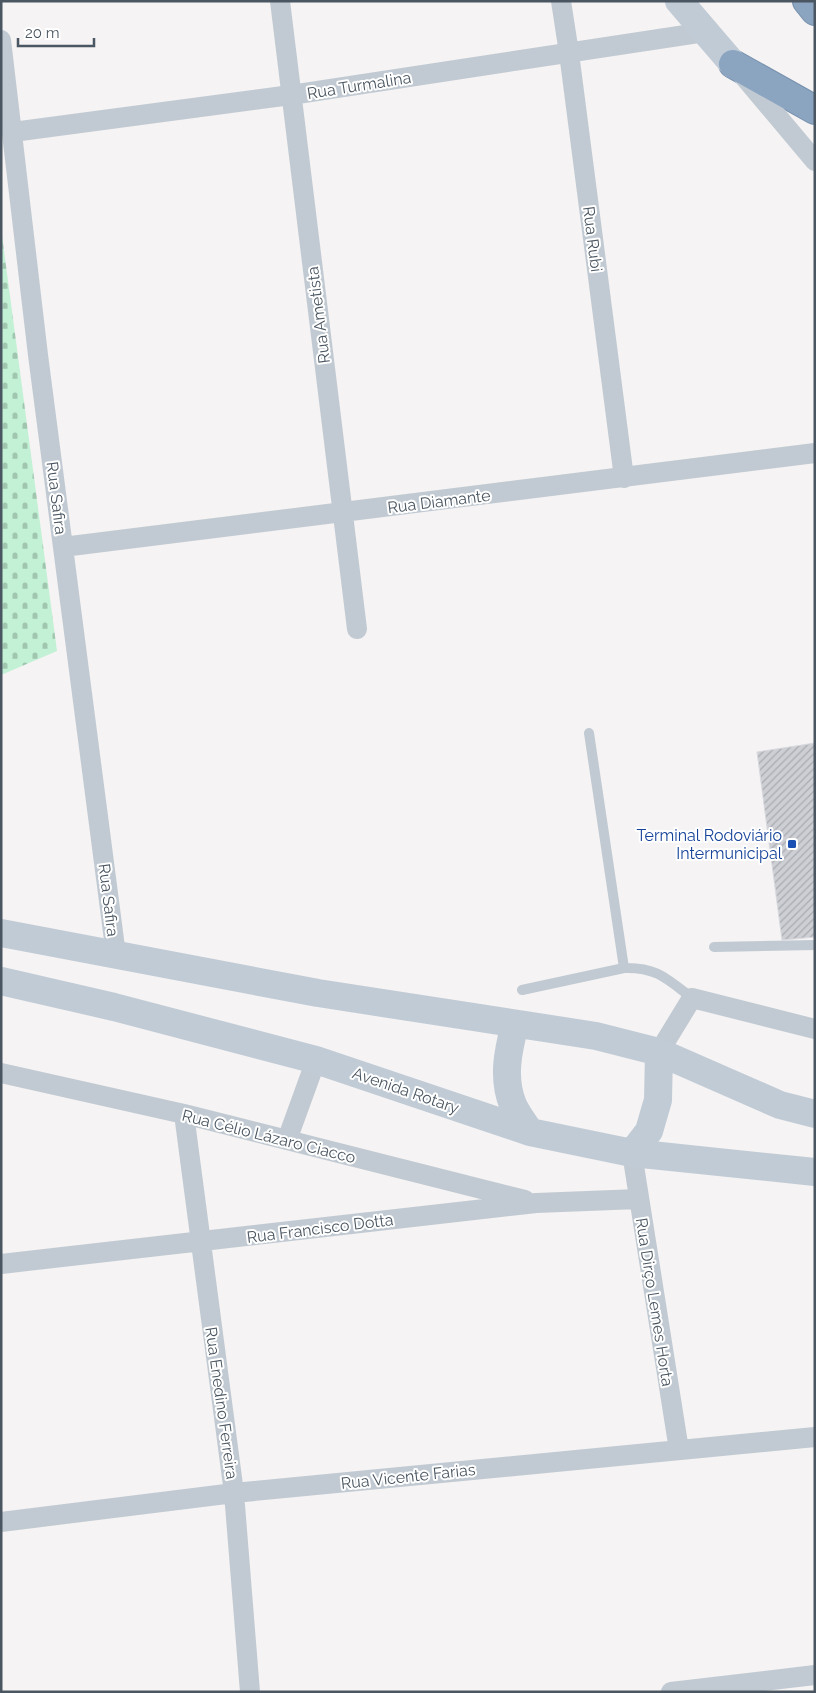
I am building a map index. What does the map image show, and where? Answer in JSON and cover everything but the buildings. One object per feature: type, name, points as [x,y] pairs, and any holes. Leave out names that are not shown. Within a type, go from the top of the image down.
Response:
[{"type":"highway","points":[[807,1],[815,11]]},
{"type":"highway","points":[[733,64],[815,110]]},
{"type":"main road","points":[[680,1],[733,64]]},
{"type":"main road","points":[[1,933],[318,993],[596,1036],[659,1052],[780,1106],[815,1114]]},
{"type":"main road","name":"Avenida Rotary","points":[[1,981],[114,1007],[316,1060],[530,1132],[632,1153],[815,1172]]},
{"type":"main road","points":[[515,1024],[509,1049],[506,1079],[513,1106],[530,1132]]},
{"type":"main road","points":[[632,1153],[649,1131],[658,1100],[659,1052]]},
{"type":"street","name":"Rua Ametista","points":[[280,1],[357,630]]},
{"type":"street","name":"Rua Rubi","points":[[561,1],[624,478]]},
{"type":"street","name":"Rua Turmalina","points":[[13,132],[291,95],[705,32]]},
{"type":"street","name":"Rua Safira","points":[[1,40],[38,355],[116,956]]},
{"type":"street","points":[[733,64],[815,161]]},
{"type":"street","name":"Rua Diamante","points":[[63,547],[815,453]]},
{"type":"street","points":[[659,1052],[692,998],[815,1029]]},
{"type":"street","points":[[287,1140],[316,1060]]},
{"type":"street","name":"Rua Célio Lázaro Ciacco","points":[[1,1073],[184,1114],[536,1203]]},
{"type":"street","name":"Rua Enedino Ferreira","points":[[184,1114],[234,1493],[250,1692]]},
{"type":"street","name":"Rua Dirço Lemes Horta","points":[[632,1153],[679,1450]]},
{"type":"street","name":"Rua Francisco Dotta","points":[[1,1264],[536,1203],[639,1199]]},
{"type":"street","name":"Rua Vicente Farias","points":[[1,1522],[234,1493],[815,1437]]},
{"type":"street","points":[[671,1692],[815,1675]]},
{"type":"lane","points":[[589,733],[624,968]]},
{"type":"lane","points":[[714,947],[815,945]]},
{"type":"lane","points":[[522,990],[624,968],[638,968],[653,971],[692,998]]},
{"type":"green space","points":[[1,228],[57,651],[1,675]]},
{"type":"place","name":"Terminal Rodoviário Intermunicipal","points":[[792,844]]}]
